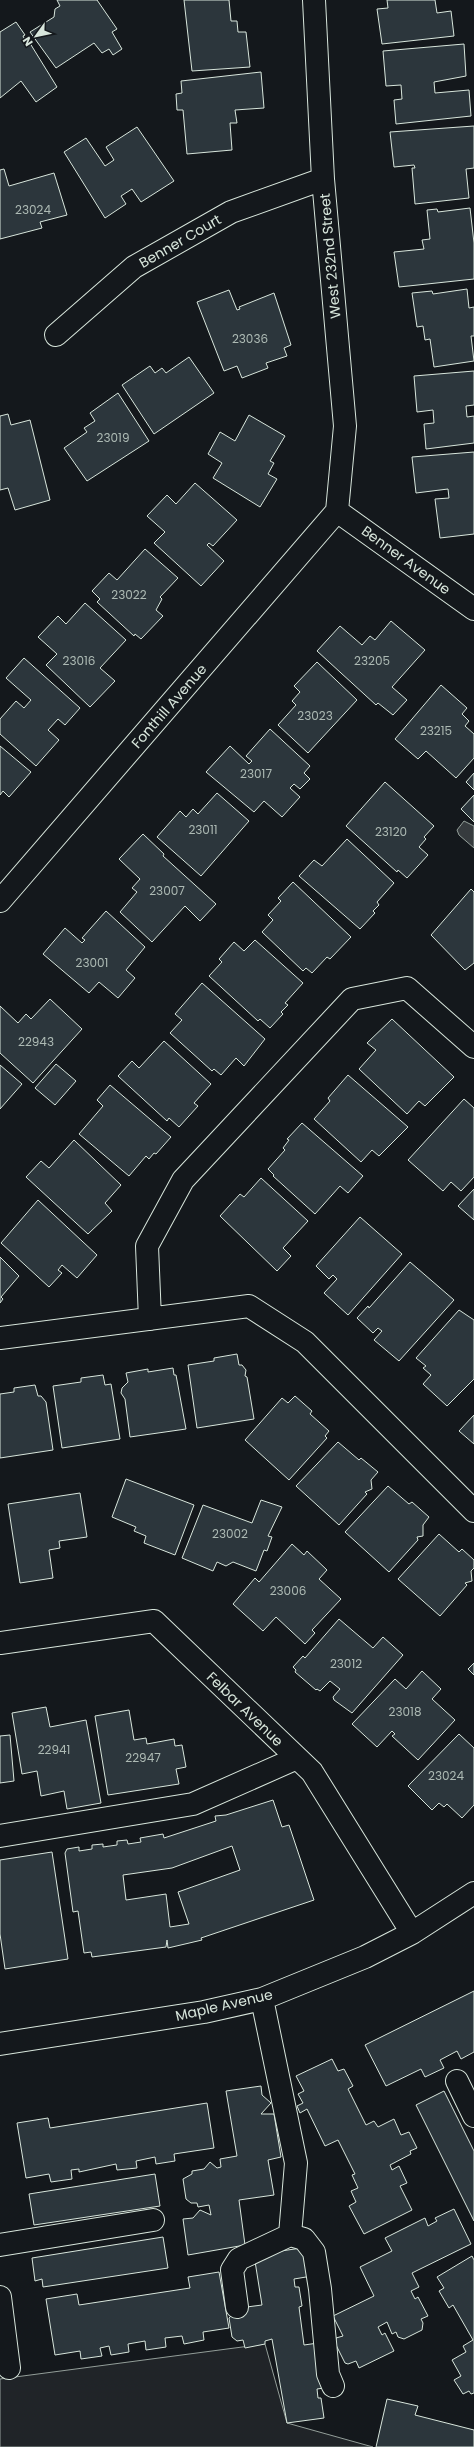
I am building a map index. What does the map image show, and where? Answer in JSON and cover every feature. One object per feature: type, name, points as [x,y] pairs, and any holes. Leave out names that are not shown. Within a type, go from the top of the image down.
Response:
[{"type":"street","name":"West 232nd Street","points":[[314,0],[323,178],[345,426],[337,511]]},
{"type":"street","name":"Benner Court","points":[[56,335],[134,268],[231,212],[323,178]]},
{"type":"street","name":"Benner Avenue","points":[[337,511],[474,609]]},
{"type":"street","name":"Fonthill Avenue","points":[[0,901],[337,511]]},
{"type":"street","points":[[150,1319],[147,1246],[183,1180],[352,999],[407,988],[474,1047]]},
{"type":"street","points":[[0,1338],[249,1306],[305,1342],[474,1511]]},
{"type":"street","name":"Felbar Avenue","points":[[0,1643],[154,1621],[312,1772],[412,1933]]},
{"type":"street","points":[[0,1836],[193,1804],[297,1758]]},
{"type":"street","name":"Maple Avenue","points":[[0,2044],[204,2012],[262,1999],[366,1957],[412,1933],[474,1893]]},
{"type":"street","points":[[262,1999],[296,2163],[290,2234]]},
{"type":"street","points":[[457,2081],[474,2116]]},
{"type":"street","points":[[0,2245],[153,2220]]},
{"type":"street","points":[[237,2307],[232,2270],[240,2259],[290,2234],[304,2239],[314,2252],[320,2289],[328,2374],[333,2386]]},
{"type":"street","points":[[0,2297],[9,2368]]},
{"type":"shaded area","points":[[464,821],[474,826],[474,848],[459,835],[457,830]]},
{"type":"shaded area","points":[[265,2344],[287,2423],[373,2447],[0,2447],[0,2379]]},
{"type":"building","points":[[57,0],[97,0],[117,29],[112,32],[122,49],[113,55],[109,49],[102,53],[94,43],[56,68],[30,32],[54,17],[55,9],[60,6]]},
{"type":"building","points":[[184,0],[229,0],[231,21],[237,21],[238,32],[246,32],[250,67],[192,71]]},
{"type":"building","points":[[387,0],[435,0],[437,13],[451,11],[454,36],[382,44],[377,9],[388,8]]},
{"type":"building","points":[[16,22],[25,35],[23,36],[26,42],[28,40],[57,87],[36,102],[21,81],[0,98],[0,32]]},
{"type":"building","points":[[464,44],[466,76],[434,82],[435,93],[469,90],[471,116],[396,124],[394,100],[402,99],[401,85],[386,86],[383,51]]},
{"type":"building","points":[[261,72],[264,108],[235,110],[237,123],[230,123],[232,150],[187,154],[183,110],[177,110],[176,94],[182,93],[181,81]]},
{"type":"building","points":[[474,126],[474,168],[466,169],[469,198],[415,204],[412,168],[415,168],[414,165],[394,167],[390,132]]},
{"type":"building","points":[[137,127],[174,181],[141,202],[132,189],[121,196],[126,204],[105,218],[64,152],[86,138],[105,166],[114,160],[106,147]]},
{"type":"building","points":[[4,169],[9,186],[54,173],[67,215],[40,222],[42,228],[0,239],[0,170]]},
{"type":"building","points":[[470,208],[474,243],[474,279],[399,287],[394,252],[424,249],[422,240],[430,239],[427,210],[437,209],[438,212]]},
{"type":"building","points":[[467,289],[469,308],[474,307],[474,336],[471,336],[474,361],[434,367],[430,339],[425,340],[423,326],[417,327],[412,293],[432,291],[433,294]]},
{"type":"building","points":[[229,290],[237,310],[240,309],[239,307],[274,293],[291,345],[284,348],[287,356],[266,363],[268,368],[242,378],[237,366],[224,371],[197,302]]},
{"type":"building","points":[[189,357],[214,393],[154,434],[122,385],[150,366],[155,373],[162,368],[166,373]]},
{"type":"building","points":[[474,371],[474,405],[466,406],[467,417],[474,416],[474,443],[426,449],[424,424],[434,423],[433,410],[417,412],[414,376]]},
{"type":"building","points":[[118,393],[149,441],[87,481],[64,448],[87,432],[84,428],[95,421],[90,413]]},
{"type":"building","points":[[8,414],[11,425],[30,420],[50,500],[15,510],[8,488],[0,490],[0,416]]},
{"type":"building","points":[[249,415],[285,436],[270,461],[274,463],[268,474],[277,479],[260,507],[213,478],[222,463],[208,454],[220,432],[235,441]]},
{"type":"building","points":[[474,452],[474,534],[440,538],[435,499],[449,498],[448,489],[416,493],[412,457]]},
{"type":"building","points":[[195,483],[237,520],[213,546],[209,543],[207,545],[224,561],[201,586],[154,543],[165,532],[147,516],[167,495],[176,504]]},
{"type":"building","points":[[145,549],[178,578],[160,597],[162,599],[156,610],[163,616],[141,639],[135,634],[134,636],[97,602],[100,599],[92,591],[109,573],[117,580]]},
{"type":"building","points":[[85,603],[126,640],[100,668],[115,681],[90,707],[46,665],[57,654],[38,637],[58,616],[66,624]]},
{"type":"building","points":[[391,621],[425,650],[392,687],[407,700],[393,715],[378,703],[376,705],[317,651],[340,626],[362,645],[370,636],[375,640]]},
{"type":"building","points":[[24,658],[80,708],[65,725],[58,719],[48,730],[59,740],[36,766],[0,734],[0,719],[16,701],[24,708],[31,700],[6,678]]},
{"type":"building","points":[[317,662],[357,700],[308,753],[278,725],[296,705],[292,701],[300,692],[294,686]]},
{"type":"building","points":[[441,685],[467,708],[462,714],[469,721],[465,726],[474,734],[474,758],[456,778],[426,751],[418,759],[395,739]]},
{"type":"building","points":[[270,729],[310,766],[304,773],[310,779],[300,789],[294,784],[290,788],[300,797],[282,817],[264,801],[254,812],[206,772],[230,746],[249,764],[252,761],[246,756]]},
{"type":"building","points":[[0,746],[31,772],[9,797],[3,791],[0,795]]},
{"type":"building","points":[[474,773],[474,790],[466,782]]},
{"type":"building","points":[[385,782],[434,826],[424,837],[426,839],[419,847],[428,855],[407,878],[398,870],[397,872],[346,826]]},
{"type":"building","points":[[217,793],[249,821],[201,876],[157,837],[180,811],[186,817],[193,809],[198,814]]},
{"type":"building","points":[[474,795],[474,822],[461,809]]},
{"type":"building","points":[[143,834],[164,854],[163,856],[216,904],[200,921],[185,906],[152,942],[120,912],[137,892],[132,888],[140,879],[119,859]]},
{"type":"building","points":[[347,839],[394,883],[377,902],[379,905],[373,911],[375,913],[360,929],[299,876],[314,860],[322,866]]},
{"type":"building","points":[[293,882],[351,937],[330,959],[327,957],[312,973],[306,968],[303,971],[262,932],[273,920],[268,915],[281,901],[278,898]]},
{"type":"building","points":[[471,889],[474,892],[474,963],[465,970],[431,935]]},
{"type":"building","points":[[106,911],[145,947],[126,970],[135,978],[118,998],[99,982],[89,993],[43,954],[65,928],[82,943],[85,940],[82,938]]},
{"type":"building","points":[[255,940],[303,983],[285,1003],[288,1005],[281,1012],[283,1014],[270,1028],[260,1019],[258,1021],[209,976],[222,962],[219,959],[234,942],[244,951]]},
{"type":"building","points":[[202,983],[265,1039],[244,1066],[236,1058],[221,1075],[214,1069],[212,1071],[170,1033],[182,1020],[175,1014]]},
{"type":"building","points":[[50,999],[82,1029],[33,1083],[0,1053],[0,1006],[18,1023],[26,1014],[31,1019]]},
{"type":"building","points":[[392,1019],[454,1077],[425,1106],[419,1101],[407,1114],[359,1069],[376,1050],[367,1043]]},
{"type":"building","points":[[164,1041],[211,1084],[194,1103],[198,1106],[179,1127],[169,1118],[167,1121],[118,1076],[132,1061],[139,1068]]},
{"type":"building","points":[[56,1064],[76,1081],[55,1105],[35,1088]]},
{"type":"building","points":[[0,1065],[22,1084],[0,1109]]},
{"type":"building","points":[[348,1075],[408,1127],[379,1156],[372,1150],[361,1162],[314,1119],[330,1101],[328,1098]]},
{"type":"building","points":[[110,1085],[171,1137],[156,1154],[154,1153],[149,1159],[146,1156],[129,1176],[79,1134],[103,1106],[97,1100]]},
{"type":"building","points":[[464,1099],[474,1108],[474,1177],[461,1191],[451,1182],[443,1191],[408,1160]]},
{"type":"building","points":[[302,1123],[363,1176],[348,1193],[340,1186],[315,1214],[273,1176],[274,1175],[268,1169],[285,1150],[283,1148],[289,1140],[287,1139]]},
{"type":"building","points":[[74,1140],[121,1185],[105,1203],[112,1211],[88,1234],[26,1177],[41,1161],[49,1168]]},
{"type":"building","points":[[261,1178],[308,1221],[283,1248],[291,1256],[277,1271],[220,1216],[240,1194],[244,1197]]},
{"type":"building","points":[[474,1189],[474,1220],[458,1206]]},
{"type":"building","points":[[38,1200],[97,1255],[77,1278],[62,1265],[58,1270],[62,1273],[49,1287],[1,1243]]},
{"type":"building","points":[[360,1217],[402,1254],[348,1315],[324,1293],[337,1279],[333,1275],[329,1279],[316,1266]]},
{"type":"building","points":[[0,1257],[19,1276],[1,1297],[3,1299],[0,1303]]},
{"type":"building","points":[[410,1262],[454,1300],[399,1361],[374,1340],[382,1331],[378,1328],[373,1333],[357,1318],[368,1306],[369,1308]]},
{"type":"building","points":[[459,1310],[474,1320],[474,1379],[447,1406],[423,1384],[431,1375],[423,1368],[426,1366],[416,1358]]},
{"type":"building","points":[[237,1354],[239,1365],[242,1365],[246,1370],[245,1376],[247,1377],[254,1419],[197,1428],[188,1365],[214,1361],[214,1358]]},
{"type":"building","points":[[173,1368],[174,1375],[176,1375],[186,1429],[130,1437],[125,1399],[121,1393],[122,1388],[128,1382],[126,1373],[148,1369],[148,1372]]},
{"type":"building","points":[[103,1375],[105,1385],[111,1384],[120,1439],[62,1448],[53,1386],[81,1382],[81,1378]]},
{"type":"building","points":[[35,1385],[38,1396],[41,1396],[46,1402],[53,1450],[0,1458],[0,1394],[14,1392],[14,1388]]},
{"type":"building","points":[[295,1396],[312,1411],[310,1414],[329,1431],[325,1436],[327,1438],[289,1480],[245,1440],[282,1398],[288,1403]]},
{"type":"building","points":[[474,1415],[474,1444],[459,1431]]},
{"type":"building","points":[[338,1442],[359,1460],[361,1458],[378,1472],[371,1480],[372,1489],[365,1492],[367,1494],[339,1525],[296,1486]]},
{"type":"building","points":[[126,1479],[194,1505],[175,1555],[144,1543],[146,1536],[134,1531],[136,1527],[112,1517]]},
{"type":"building","points":[[388,1486],[409,1504],[412,1502],[429,1517],[423,1525],[423,1536],[417,1537],[418,1540],[389,1572],[345,1532]]},
{"type":"building","points":[[80,1493],[87,1537],[59,1541],[60,1548],[49,1550],[53,1578],[20,1583],[8,1504]]},
{"type":"building","points":[[261,1500],[282,1507],[268,1536],[272,1537],[267,1551],[264,1550],[256,1571],[233,1562],[226,1566],[217,1562],[213,1571],[182,1558],[203,1505],[252,1523]]},
{"type":"building","points":[[439,1534],[459,1552],[462,1549],[474,1560],[474,1568],[471,1571],[472,1581],[465,1583],[467,1585],[440,1616],[398,1579]]},
{"type":"building","points":[[292,1544],[304,1555],[307,1551],[327,1570],[319,1579],[341,1599],[312,1630],[315,1633],[305,1644],[276,1617],[263,1631],[233,1604],[255,1578],[259,1582]]},
{"type":"building","points":[[339,1619],[373,1648],[383,1637],[403,1655],[352,1713],[334,1700],[333,1697],[340,1689],[330,1681],[320,1691],[317,1689],[316,1690],[295,1672],[296,1670],[293,1667],[303,1656],[305,1658]]},
{"type":"building","points":[[474,1663],[474,1675],[468,1669]]},
{"type":"building","points":[[422,1671],[441,1689],[432,1699],[455,1720],[418,1760],[392,1736],[395,1734],[392,1731],[377,1747],[352,1724],[395,1679],[406,1689]]},
{"type":"building","points":[[46,1707],[50,1727],[86,1720],[101,1803],[67,1809],[64,1791],[41,1796],[37,1771],[22,1774],[12,1713]]},
{"type":"building","points":[[129,1710],[134,1740],[146,1738],[147,1744],[174,1739],[175,1746],[182,1745],[186,1767],[176,1769],[179,1784],[108,1795],[95,1716]]},
{"type":"building","points":[[459,1734],[474,1748],[474,1805],[462,1818],[447,1804],[444,1807],[439,1803],[432,1810],[408,1786]]},
{"type":"building","points":[[10,1735],[14,1781],[0,1783],[0,1736]]},
{"type":"building","points":[[273,1800],[282,1827],[289,1825],[314,1900],[201,1938],[202,1940],[168,1948],[167,1940],[166,1947],[92,1957],[91,1952],[84,1953],[78,1911],[73,1912],[65,1853],[67,1849],[79,1847],[79,1851],[92,1849],[92,1845],[103,1844],[103,1847],[117,1845],[117,1841],[127,1840],[128,1844],[141,1842],[140,1838],[163,1834],[164,1838],[216,1821],[215,1816],[226,1815]],"holes":[[[232,1846],[240,1870],[178,1892],[189,1924],[170,1927],[166,1894],[126,1900],[123,1875],[172,1868]]]},
{"type":"building","points":[[52,1852],[68,1959],[5,1969],[0,1934],[0,1860]]},
{"type":"building","points":[[474,1991],[474,2052],[461,2059],[457,2051],[440,2060],[444,2068],[425,2077],[421,2069],[386,2086],[365,2045]]},
{"type":"building","points":[[332,2059],[338,2071],[344,2069],[353,2086],[348,2089],[366,2125],[374,2121],[378,2127],[394,2119],[401,2135],[409,2132],[417,2148],[410,2151],[411,2154],[390,2165],[392,2170],[399,2166],[407,2183],[400,2186],[412,2210],[364,2234],[349,2206],[356,2202],[351,2191],[358,2188],[352,2175],[355,2174],[338,2140],[325,2146],[307,2109],[300,2113],[297,2106],[303,2103],[298,2094],[304,2091],[296,2076]]},
{"type":"building","points":[[261,2086],[262,2095],[271,2103],[261,2114],[274,2114],[281,2157],[268,2160],[274,2195],[239,2200],[245,2245],[188,2255],[183,2219],[193,2218],[200,2210],[211,2215],[209,2205],[198,2207],[197,2203],[191,2203],[186,2199],[183,2179],[192,2174],[192,2171],[204,2169],[210,2162],[217,2168],[221,2167],[220,2159],[237,2156],[226,2091]]},
{"type":"building","points":[[444,2091],[474,2151],[474,2221],[416,2105]]},
{"type":"building","points":[[207,2103],[214,2148],[174,2154],[175,2161],[156,2164],[155,2157],[136,2161],[137,2168],[117,2170],[116,2164],[79,2172],[79,2169],[71,2170],[72,2179],[51,2182],[49,2174],[26,2178],[17,2123],[48,2118],[50,2128]]},
{"type":"building","points":[[155,2174],[160,2206],[34,2225],[29,2194]]},
{"type":"building","points":[[454,2209],[471,2244],[412,2273],[419,2287],[411,2291],[415,2299],[418,2297],[428,2316],[421,2319],[423,2323],[422,2330],[404,2339],[398,2337],[396,2332],[392,2334],[387,2322],[378,2327],[382,2335],[385,2333],[394,2351],[359,2368],[356,2361],[348,2364],[345,2363],[335,2343],[336,2338],[343,2336],[333,2316],[374,2296],[360,2267],[392,2251],[385,2238],[425,2218],[428,2226],[437,2221],[435,2218]]},
{"type":"building","points":[[163,2237],[168,2268],[43,2287],[42,2279],[35,2281],[32,2258]]},
{"type":"building","points":[[308,2247],[312,2276],[294,2279],[295,2287],[299,2287],[302,2306],[299,2307],[304,2345],[318,2343],[324,2388],[317,2389],[318,2398],[321,2398],[324,2418],[287,2423],[272,2339],[265,2341],[265,2344],[245,2348],[243,2340],[237,2341],[232,2337],[229,2318],[239,2308],[262,2305],[254,2255]]},
{"type":"building","points":[[472,2256],[474,2260],[474,2393],[471,2394],[469,2391],[463,2394],[454,2380],[461,2376],[452,2360],[466,2352],[463,2346],[473,2340],[453,2305],[449,2308],[439,2291],[444,2288],[437,2277]]},
{"type":"building","points":[[219,2272],[229,2328],[203,2332],[204,2340],[184,2344],[182,2336],[165,2338],[166,2347],[146,2350],[145,2341],[128,2344],[129,2352],[111,2355],[109,2346],[100,2348],[102,2356],[81,2359],[80,2351],[55,2355],[46,2299],[77,2294],[79,2305],[190,2288],[188,2277]]},
{"type":"building","points":[[387,2399],[418,2406],[415,2415],[474,2430],[474,2447],[376,2447]]}]
